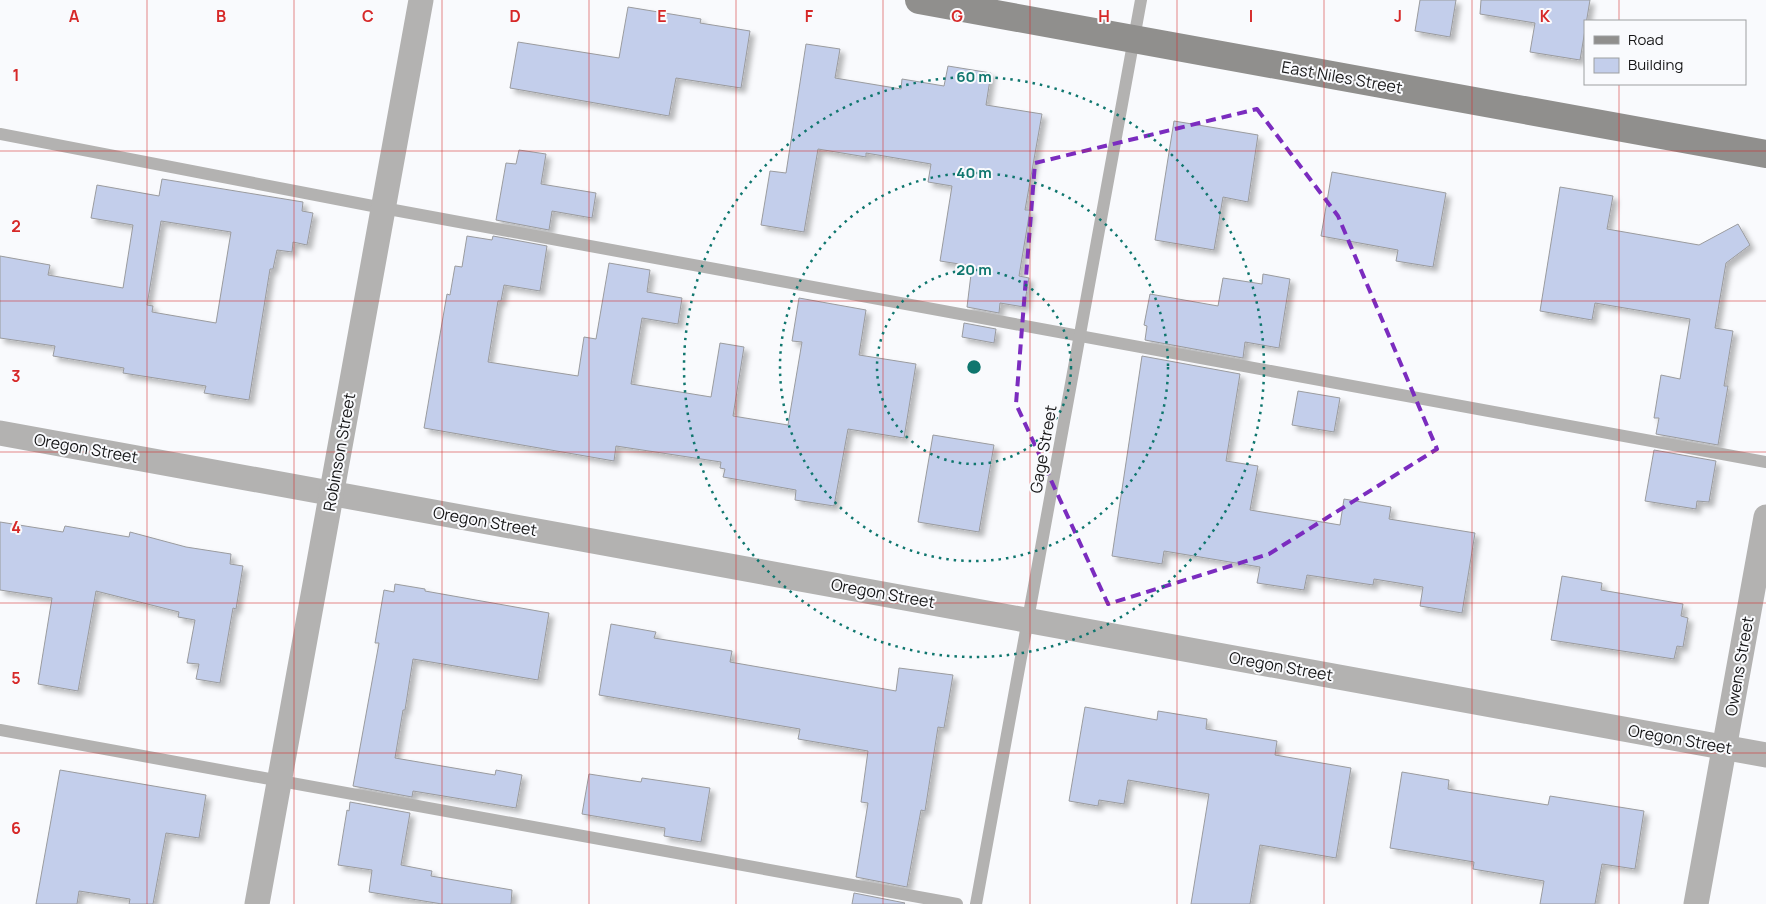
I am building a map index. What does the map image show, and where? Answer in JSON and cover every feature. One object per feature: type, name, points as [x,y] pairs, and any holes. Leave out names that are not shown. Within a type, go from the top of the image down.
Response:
[{"type":"main road","name":"East Niles Street","points":[[919,0],[1766,154]]},
{"type":"street","name":"Robinson Street","points":[[257,904],[421,0]]},
{"type":"street","name":"Oregon Street","points":[[0,433],[1766,754]]},
{"type":"street","name":"Owens Street","points":[[1696,904],[1766,516]]},
{"type":"lane","name":"Gage Street","points":[[976,904],[1141,0]]},
{"type":"lane","points":[[0,134],[383,208],[1766,462]]},
{"type":"lane","points":[[0,730],[957,904]]},
{"type":"highlighted area","points":[[1257,109],[1338,216],[1437,449],[1269,554],[1108,604],[1016,404],[1035,163]]},
{"type":"building","points":[[1420,0],[1456,0],[1450,37],[1415,31]]},
{"type":"building","points":[[1481,0],[1590,0],[1587,20],[1584,20],[1584,36],[1580,60],[1530,52],[1535,23],[1480,14]]},
{"type":"building","points":[[628,7],[701,19],[700,23],[750,31],[741,88],[676,78],[669,116],[510,88],[518,42],[619,58]]},
{"type":"building","points":[[806,44],[840,49],[835,78],[901,89],[902,79],[944,86],[948,66],[991,73],[986,105],[1042,114],[1025,210],[1030,210],[1019,276],[1029,278],[1024,307],[1000,303],[999,313],[967,307],[972,266],[940,261],[952,186],[928,182],[931,164],[866,153],[866,157],[818,149],[804,232],[761,225],[770,171],[786,173]]},
{"type":"building","points":[[1174,121],[1258,135],[1248,202],[1223,197],[1214,250],[1155,240]]},
{"type":"building","points":[[519,150],[546,154],[541,184],[596,193],[592,218],[552,211],[549,230],[496,220],[506,163],[516,164]]},
{"type":"building","points":[[1332,172],[1446,193],[1433,267],[1396,261],[1398,250],[1321,236]]},
{"type":"building","points":[[162,179],[303,202],[302,211],[313,213],[307,245],[293,242],[292,252],[277,250],[273,269],[270,269],[249,400],[204,393],[206,386],[123,373],[124,368],[53,356],[55,346],[0,338],[0,256],[50,265],[48,275],[123,288],[133,225],[91,218],[97,185],[159,196]],"holes":[[[161,221],[231,232],[216,323],[152,312],[153,306],[147,305]]]},
{"type":"building","points":[[1560,187],[1613,196],[1607,229],[1699,245],[1738,224],[1750,245],[1726,263],[1715,328],[1733,331],[1724,386],[1728,386],[1718,445],[1656,434],[1659,418],[1654,418],[1661,375],[1680,379],[1690,319],[1595,303],[1592,320],[1540,311]]},
{"type":"building","points":[[467,236],[492,240],[493,236],[547,246],[540,291],[504,285],[501,301],[498,301],[488,362],[578,376],[584,337],[596,339],[609,263],[650,270],[647,292],[682,298],[678,324],[642,318],[631,384],[711,397],[720,343],[744,347],[733,416],[788,425],[802,342],[792,341],[799,298],[866,310],[859,355],[916,364],[904,438],[848,429],[834,506],[795,500],[796,490],[723,477],[725,469],[720,468],[721,462],[616,446],[614,461],[424,428],[447,294],[450,295],[455,266],[462,267]]},
{"type":"building","points":[[1263,274],[1290,279],[1279,348],[1245,342],[1243,358],[1145,340],[1147,326],[1144,325],[1150,294],[1218,306],[1223,278],[1262,284]]},
{"type":"building","points":[[964,323],[996,329],[994,343],[962,337]]},
{"type":"building","points":[[1142,356],[1240,374],[1226,461],[1258,466],[1250,510],[1340,525],[1344,499],[1391,507],[1389,519],[1475,533],[1462,613],[1420,606],[1423,587],[1374,579],[1373,585],[1307,575],[1304,590],[1257,583],[1260,567],[1164,551],[1162,564],[1112,556]]},
{"type":"building","points":[[1298,391],[1340,398],[1334,432],[1292,425]]},
{"type":"building","points":[[933,435],[994,445],[979,532],[918,522]]},
{"type":"building","points":[[1654,450],[1716,461],[1709,502],[1697,501],[1696,509],[1645,501]]},
{"type":"building","points":[[0,522],[63,532],[65,526],[129,537],[130,532],[186,547],[231,554],[230,564],[243,566],[236,609],[233,608],[220,683],[196,679],[199,664],[187,663],[195,620],[178,617],[179,612],[96,591],[78,691],[38,684],[52,598],[0,590]]},
{"type":"building","points":[[1562,576],[1602,583],[1601,590],[1683,604],[1681,616],[1688,618],[1683,647],[1677,646],[1674,659],[1551,640]]},
{"type":"building","points":[[395,584],[549,613],[538,680],[413,659],[405,710],[403,710],[395,758],[495,775],[496,770],[522,775],[516,808],[413,791],[412,797],[353,786],[379,643],[375,643],[384,590],[394,592]]},
{"type":"building","points":[[611,624],[656,632],[654,638],[732,651],[730,662],[896,691],[899,668],[953,675],[944,728],[938,727],[925,811],[921,810],[907,887],[856,877],[868,803],[861,802],[868,751],[798,739],[800,729],[599,695]]},
{"type":"building","points":[[1085,707],[1157,720],[1158,711],[1207,719],[1206,729],[1277,741],[1275,755],[1351,768],[1336,858],[1260,845],[1250,904],[1191,904],[1209,794],[1128,780],[1124,804],[1099,800],[1098,806],[1069,801]]},
{"type":"building","points":[[60,770],[206,795],[199,838],[166,833],[153,904],[129,904],[130,899],[79,891],[77,904],[36,904]]},
{"type":"building","points":[[1402,772],[1449,780],[1448,789],[1548,805],[1550,796],[1644,811],[1635,869],[1602,864],[1595,904],[1540,904],[1544,881],[1473,869],[1474,862],[1390,848]]},
{"type":"building","points":[[589,774],[641,782],[642,778],[710,788],[701,842],[664,836],[665,828],[582,814]]},
{"type":"building","points":[[350,802],[410,813],[401,865],[432,871],[431,876],[512,890],[511,904],[442,904],[369,892],[372,870],[338,865]]},
{"type":"building","points":[[854,893],[905,903],[852,904]]}]
